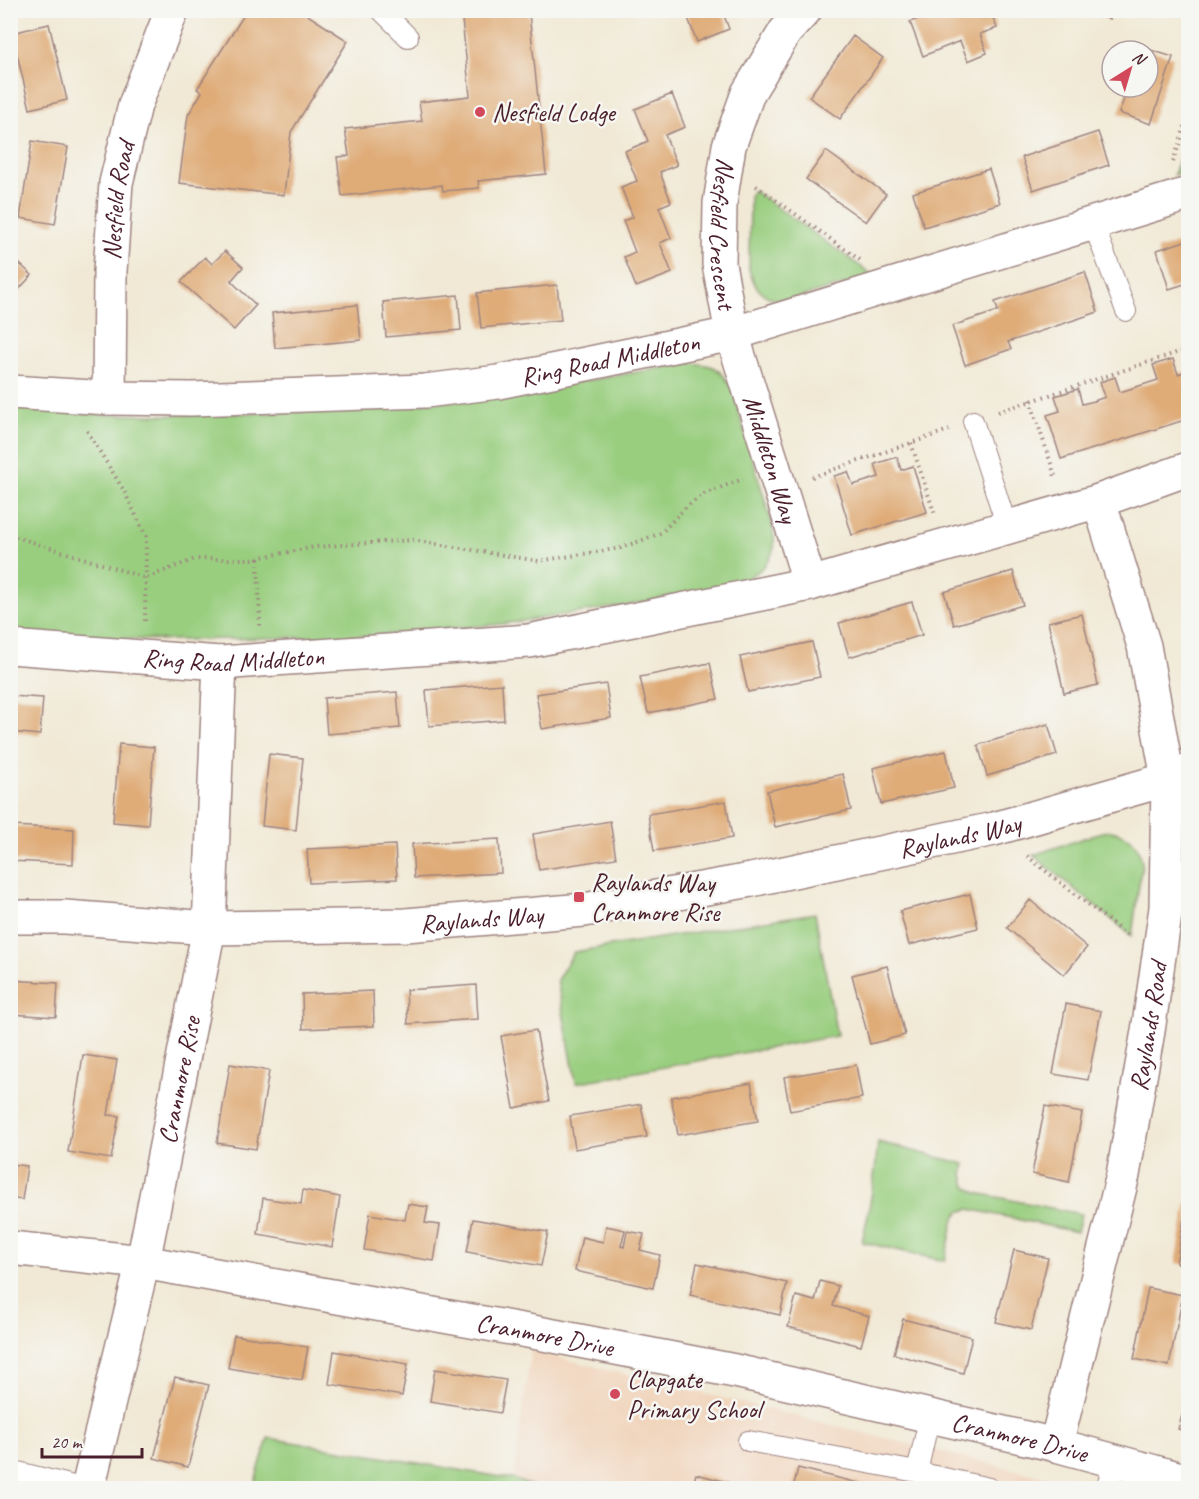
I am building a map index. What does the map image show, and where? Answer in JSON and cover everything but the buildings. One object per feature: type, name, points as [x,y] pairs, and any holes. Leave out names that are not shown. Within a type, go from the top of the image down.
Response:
[{"type":"street","name":"Nesfield Crescent","points":[[732,334],[720,264],[720,203],[729,146],[748,93],[784,32],[806,10]]},
{"type":"street","name":"Nesfield Road","points":[[109,398],[110,271],[116,183],[135,105],[169,12]]},
{"type":"street","name":"Ring Road Middleton","points":[[10,392],[66,397],[192,399],[425,391],[498,382],[732,334],[1188,194]]},
{"type":"street","name":"Middleton Way","points":[[732,334],[810,584]]},
{"type":"street","name":"Ring Road Middleton","points":[[10,647],[220,663],[529,641],[810,584],[1099,501],[1188,469]]},
{"type":"street","name":"Raylands Road","points":[[1056,1444],[1123,1175],[1166,908],[1178,775],[1144,646],[1099,501]]},
{"type":"street","name":"Cranmore Rise","points":[[88,1488],[142,1262],[209,928],[220,663]]},
{"type":"street","name":"Raylands Way","points":[[10,917],[65,917],[209,928],[406,925],[584,910],[751,880],[994,829],[1178,775]]},
{"type":"street","name":"Cranmore Drive","points":[[10,1248],[142,1262],[534,1332],[713,1367],[1056,1444],[1110,1474],[1188,1481]]},
{"type":"lane","points":[[381,10],[408,37]]},
{"type":"lane","points":[[1093,223],[1126,311]]},
{"type":"lane","points":[[973,421],[1007,527]]},
{"type":"lane","points":[[917,1472],[930,1415]]},
{"type":"lane","points":[[748,1441],[917,1472],[989,1488]]},
{"type":"lane","points":[[10,1470],[81,1488]]},
{"type":"path","points":[[726,164],[894,284]]},
{"type":"path","points":[[66,397],[123,489],[146,536],[145,657]]},
{"type":"path","points":[[1030,400],[1066,510]]},
{"type":"path","points":[[911,443],[944,545]]},
{"type":"path","points":[[10,535],[146,578],[195,559],[252,560],[315,547],[412,540],[539,561],[621,548],[661,533],[686,507],[704,494],[774,467]]},
{"type":"path","points":[[258,558],[260,660]]},
{"type":"path","points":[[994,829],[1158,961]]},
{"type":"shaded area","name":"Clapgate Primary School","points":[[531,1351],[1088,1488],[253,1488],[268,1438],[513,1479]]},
{"type":"green space","points":[[1188,133],[1188,171],[1174,175]]},
{"type":"green space","points":[[753,190],[874,276],[790,300],[774,299],[763,294],[755,284],[749,269],[750,195]]},
{"type":"green space","points":[[691,363],[719,370],[731,386],[772,524],[774,544],[769,560],[755,574],[738,583],[624,606],[502,624],[371,636],[184,640],[106,639],[11,632],[10,407],[109,415],[295,412],[473,400]]},
{"type":"green space","points":[[1111,831],[1133,841],[1142,863],[1132,936],[1033,855]]},
{"type":"green space","points":[[815,913],[837,1036],[576,1083],[557,980],[574,952]]},
{"type":"green space","points":[[878,1142],[965,1164],[963,1175],[966,1186],[977,1193],[1081,1214],[1077,1232],[969,1209],[959,1212],[954,1219],[945,1261],[862,1242],[872,1192]]},
{"type":"green space","points":[[268,1438],[513,1479],[539,1488],[253,1488]]},
{"type":"place","name":"Nesfield Lodge","points":[[480,112]]},
{"type":"place","name":"Raylands Way Cranmore Rise","points":[[579,897]]},
{"type":"place","name":"Clapgate Primary School","points":[[615,1394]]}]
